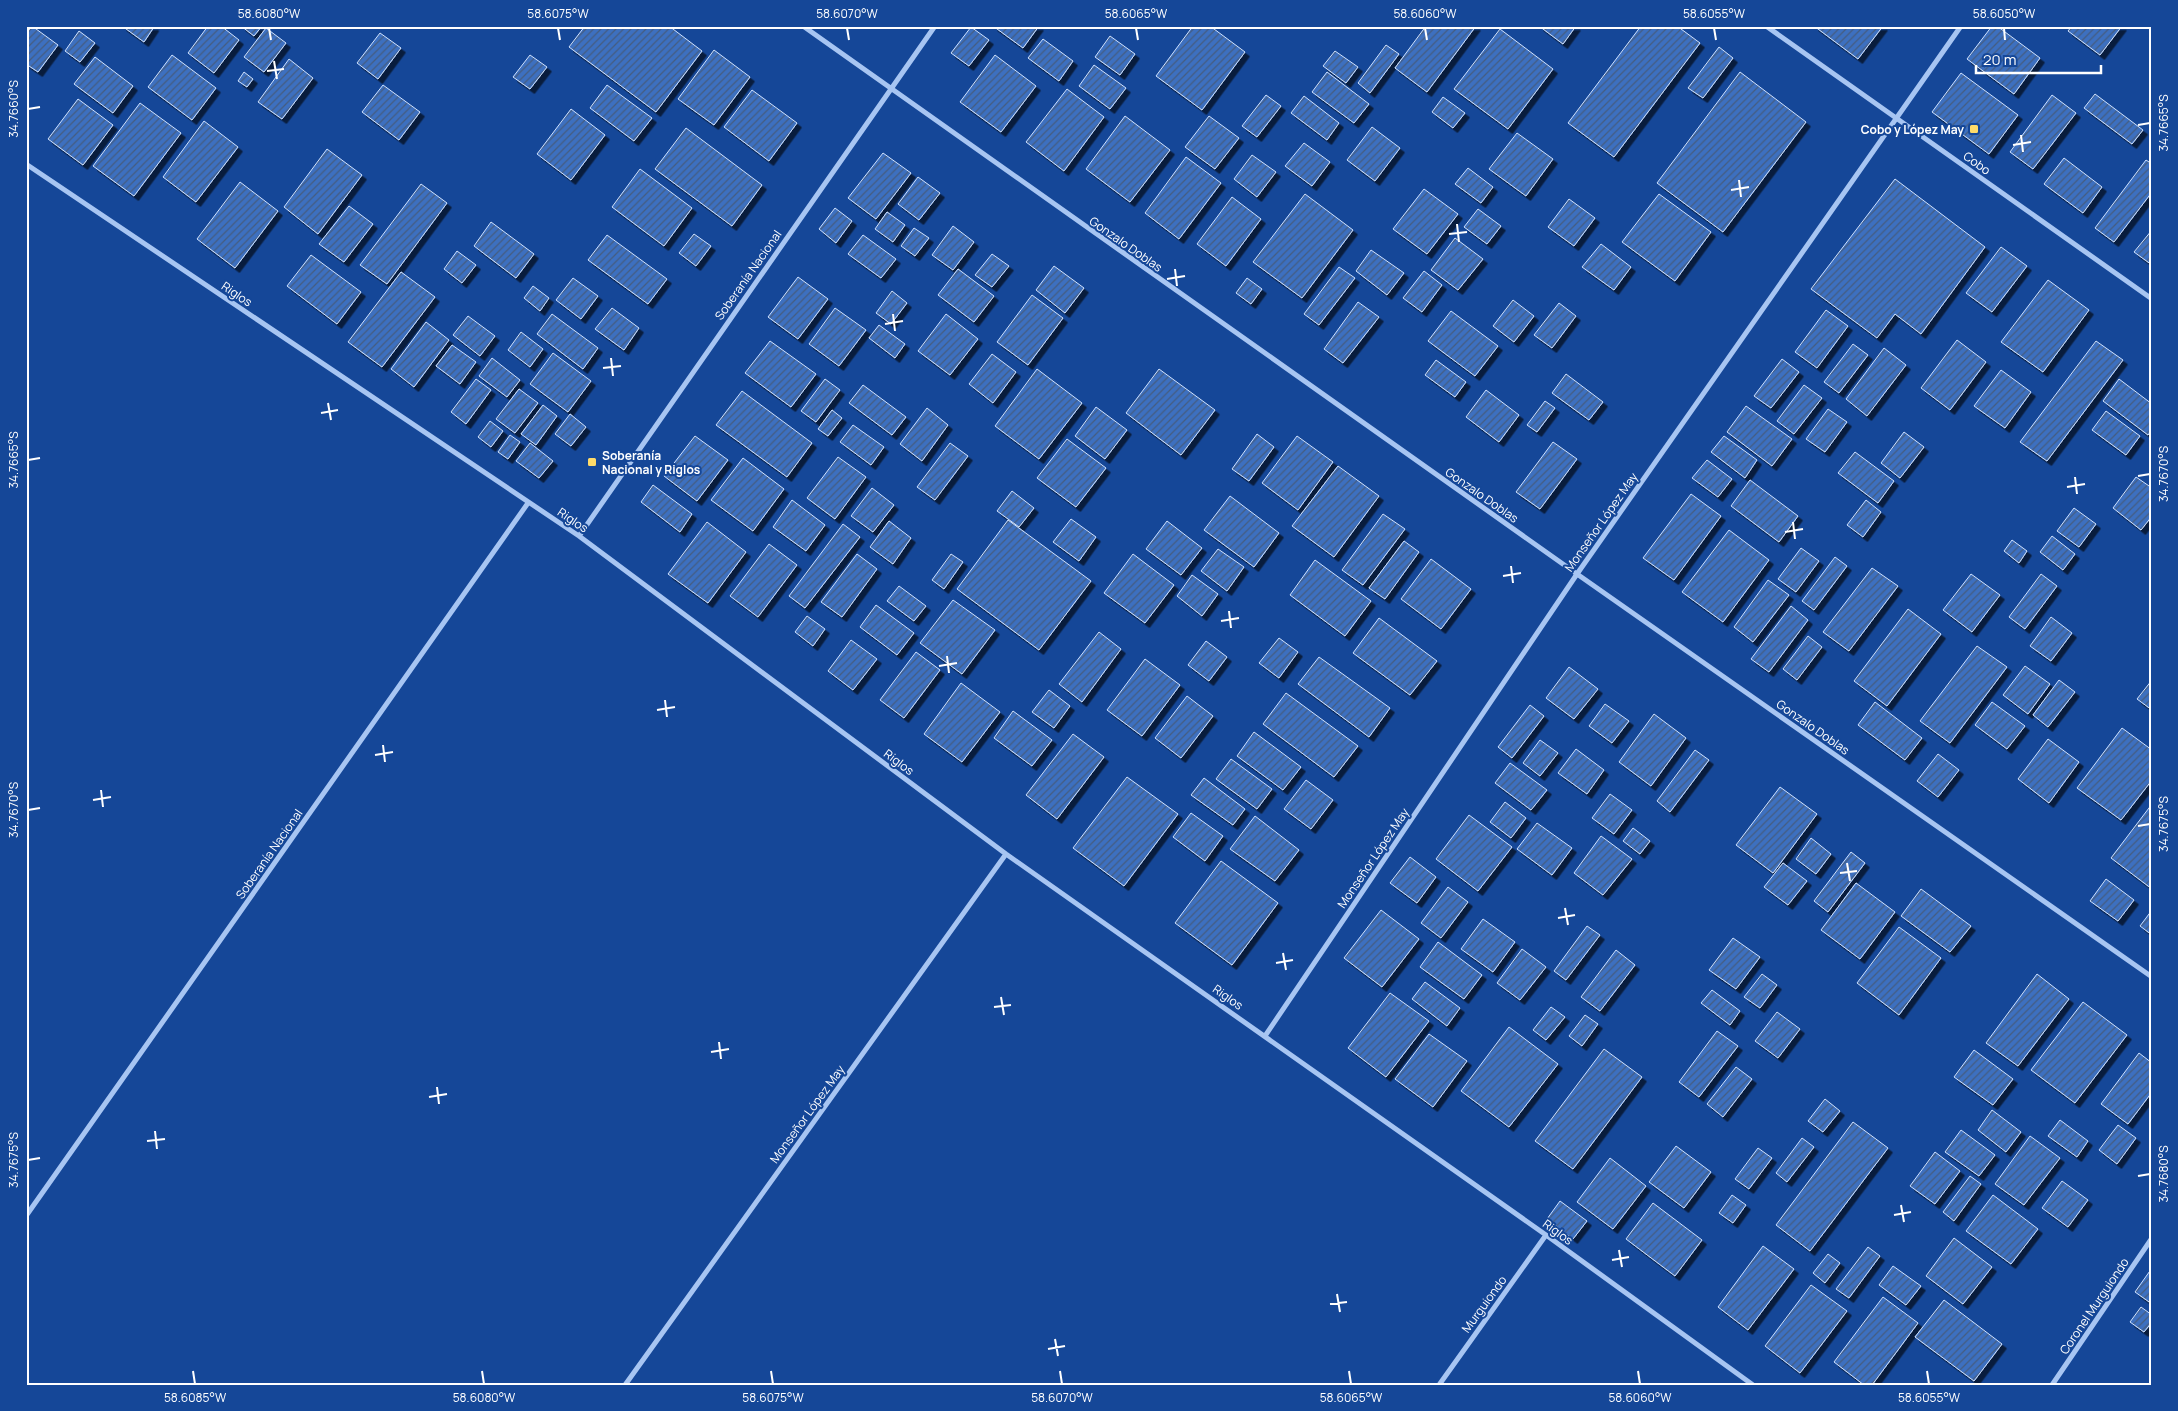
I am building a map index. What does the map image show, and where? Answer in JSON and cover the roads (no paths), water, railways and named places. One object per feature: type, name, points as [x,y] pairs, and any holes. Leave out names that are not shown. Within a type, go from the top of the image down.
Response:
[{"type":"street","name":"Gonzalo Doblas","points":[[803,26],[889,89],[2152,977]]},
{"type":"street","name":"Soberanía Nacional","points":[[579,536],[889,89],[935,26]]},
{"type":"street","name":"Cobo","points":[[1766,26],[2152,299]]},
{"type":"street","name":"Monseñor López May","points":[[1265,1036],[1577,574],[1961,26]]},
{"type":"street","name":"Riglos","points":[[26,164],[579,536],[1006,854],[1546,1235],[1753,1385]]},
{"type":"street","name":"Soberanía Nacional","points":[[26,1216],[528,503]]},
{"type":"street","name":"Monseñor López May","points":[[625,1385],[1006,854]]},
{"type":"street","name":"Murguiondo","points":[[1439,1385],[1546,1235]]},
{"type":"street","name":"Coronel Murguiondo","points":[[2052,1385],[2152,1238]]},
{"type":"place","name":"Cobo y López May","points":[[1974,129]]},
{"type":"place","name":"Soberanía Nacional y Riglos","points":[[592,462]]}]
